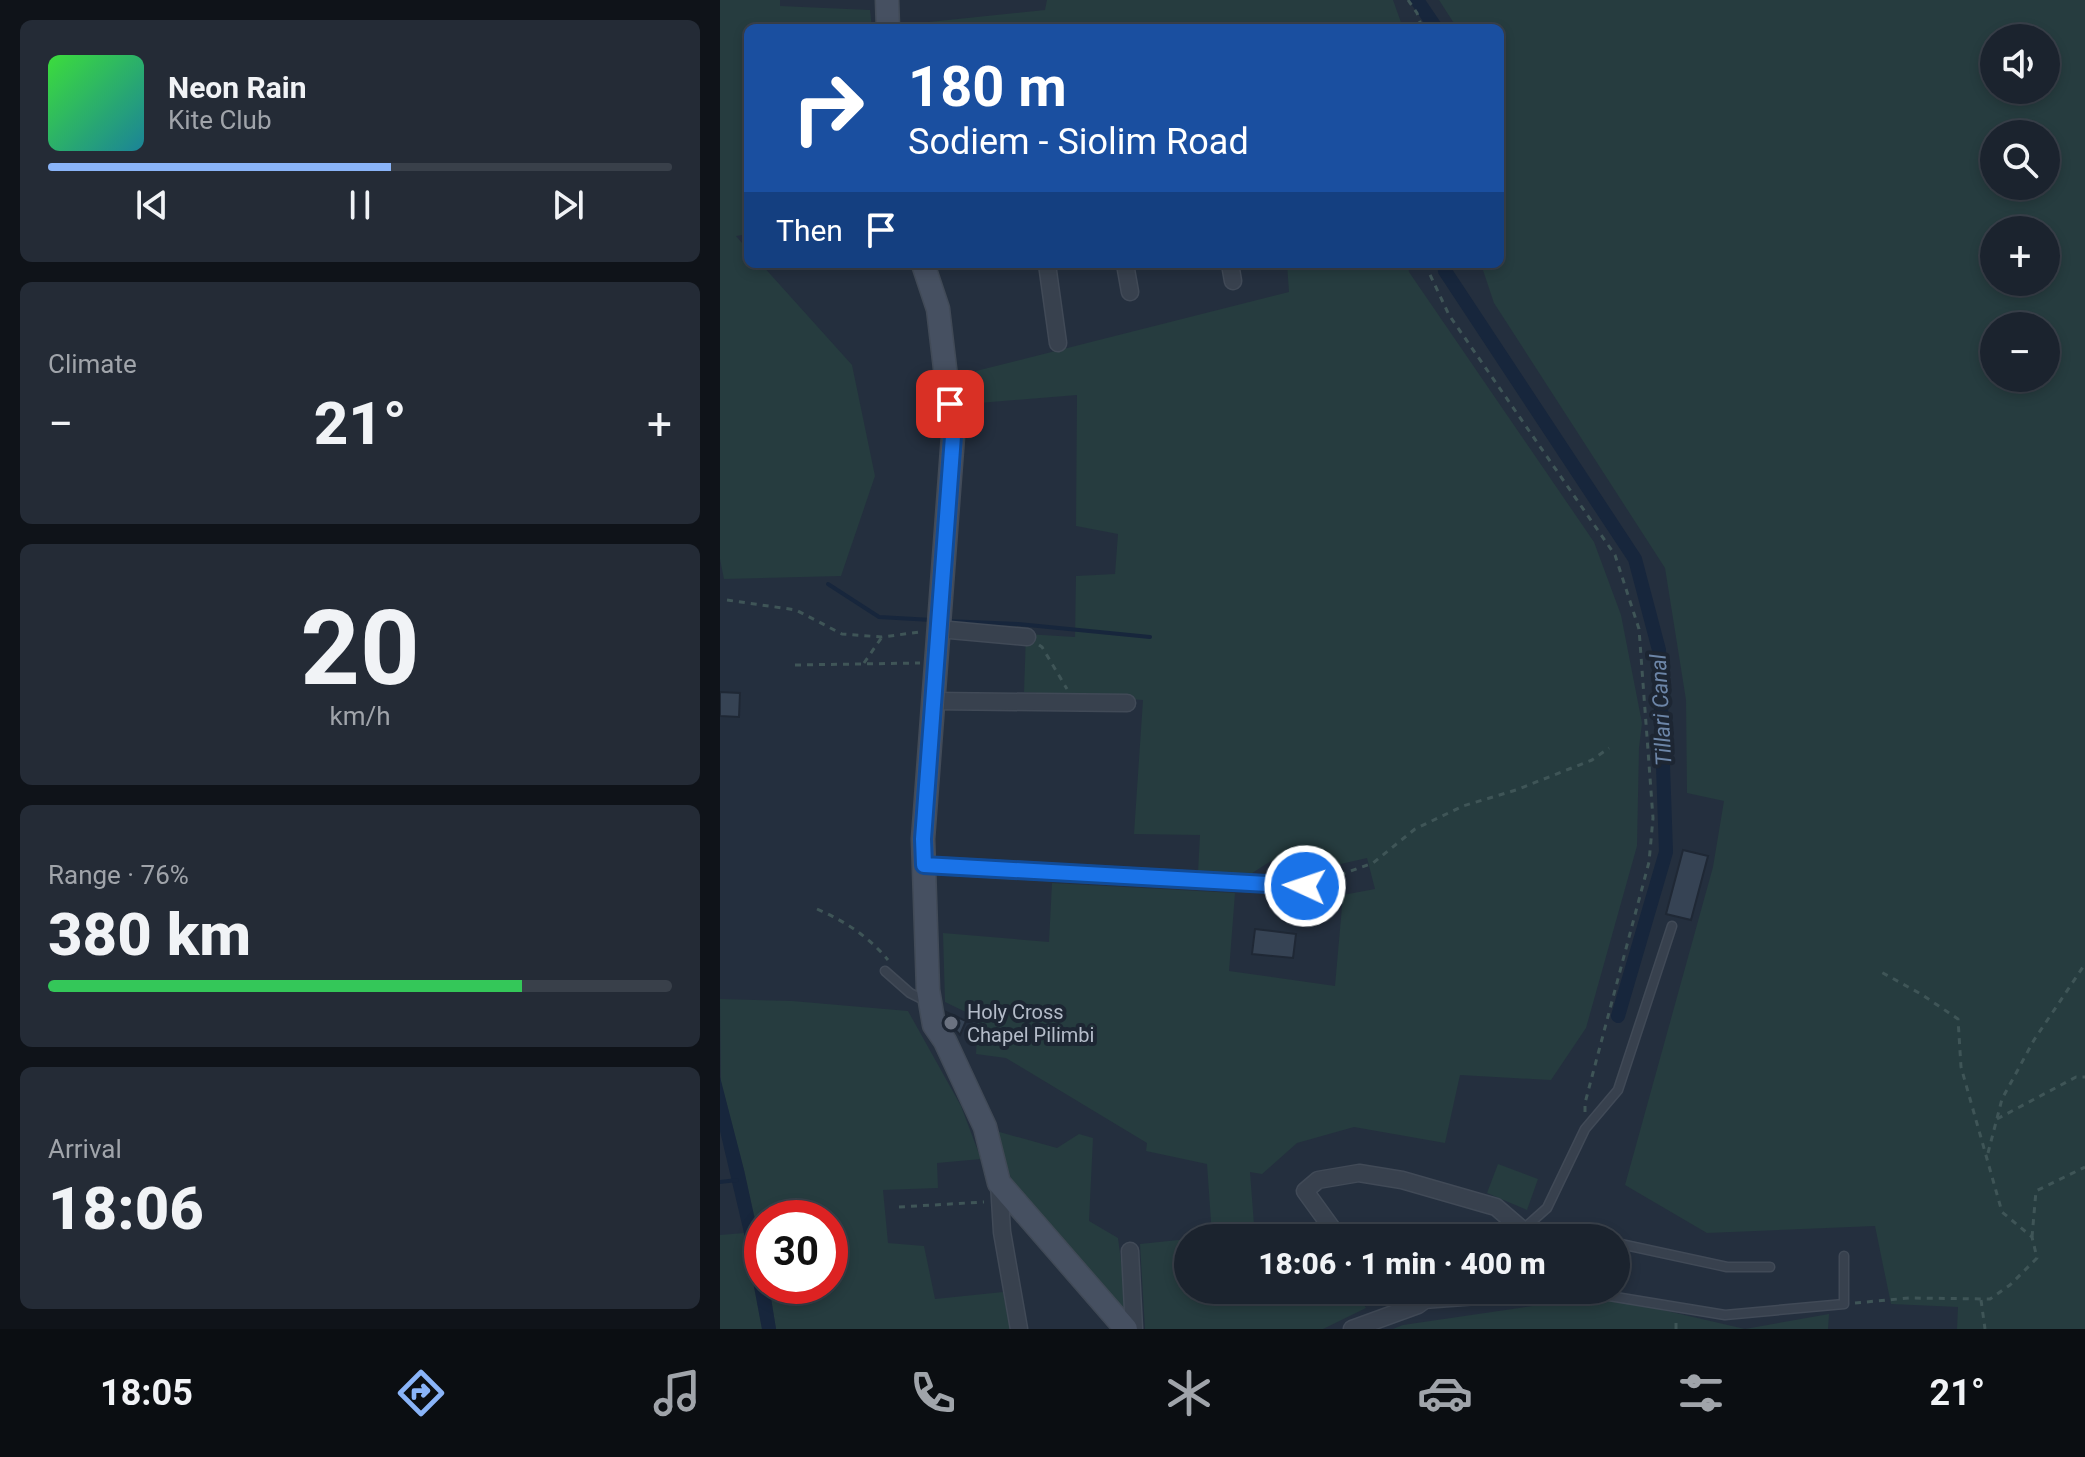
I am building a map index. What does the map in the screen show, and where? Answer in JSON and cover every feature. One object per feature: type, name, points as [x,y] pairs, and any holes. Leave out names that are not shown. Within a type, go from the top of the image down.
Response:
[{"type":"main road","points":[[887,0],[888,24]]},
{"type":"main road","points":[[925,268],[938,309],[953,436],[923,839],[928,990],[934,1025],[945,1041],[985,1127],[999,1192],[1126,1329]]},
{"type":"street","points":[[1048,268],[1058,343]]},
{"type":"street","points":[[1126,268],[1130,292]]},
{"type":"street","points":[[939,629],[1027,637]]},
{"type":"street","points":[[933,701],[1127,703]]},
{"type":"street","points":[[924,862],[1305,886]]},
{"type":"street","points":[[1329,1224],[1305,1191],[1318,1180],[1359,1173],[1402,1180],[1496,1207],[1511,1224]]},
{"type":"street","points":[[999,1192],[1002,1232],[1019,1329]]},
{"type":"street","points":[[1130,1251],[1134,1329]]},
{"type":"street","points":[[1352,1329],[1418,1305]]},
{"type":"lane","points":[[924,862],[1063,866]]},
{"type":"lane","points":[[1532,1224],[1547,1208],[1585,1129],[1618,1090],[1672,926]]},
{"type":"lane","points":[[888,966],[910,993],[930,1003]]},
{"type":"lane","points":[[1630,1246],[1727,1267],[1770,1267]]},
{"type":"lane","points":[[1418,1305],[1585,1292],[1725,1315],[1844,1304],[1844,1256]]},
{"type":"path","points":[[1408,0],[1421,24]]},
{"type":"path","points":[[1427,268],[1449,315],[1615,555],[1639,629],[1653,818],[1649,862],[1585,1103],[1585,1129]]},
{"type":"path","points":[[727,600],[796,610],[842,634],[882,637],[939,629]]},
{"type":"path","points":[[863,664],[882,637]]},
{"type":"path","points":[[1027,637],[1042,647],[1075,702]]},
{"type":"path","points":[[795,665],[936,663]]},
{"type":"path","points":[[1305,886],[1373,863],[1415,829],[1463,806],[1516,790],[1592,760],[1609,748]]},
{"type":"path","points":[[817,909],[843,921],[873,942],[888,966]]},
{"type":"path","points":[[1987,1157],[2002,1099],[2034,1040],[2085,967]]},
{"type":"path","points":[[1881,972],[1958,1019],[1961,1067],[2002,1212],[2032,1237]]},
{"type":"path","points":[[1997,1119],[2076,1077],[2085,1077]]},
{"type":"path","points":[[1844,1304],[1909,1298],[1990,1299],[2010,1285],[2037,1258],[2032,1237],[2036,1191],[2085,1167]]},
{"type":"path","points":[[899,1207],[999,1192]]},
{"type":"path","points":[[1981,1300],[1985,1329]]},
{"type":"green space","points":[[720,0],[780,0],[780,6],[870,10],[872,24],[744,24],[744,235],[736,236],[744,245],[744,268],[765,268],[852,365],[875,476],[841,576],[724,579],[720,559]]},
{"type":"green space","points":[[1047,0],[1393,0],[1402,24],[919,24],[1045,10]]},
{"type":"green space","points":[[1439,0],[2085,0],[2085,1329],[1957,1329],[1958,1307],[1891,1304],[1875,1226],[1707,1233],[1625,1185],[1713,867],[1724,801],[1687,793],[1686,700],[1665,568],[1494,303],[1482,268],[1504,268],[1504,24],[1454,24]]},
{"type":"green space","points":[[1287,268],[1408,268],[1594,542],[1621,615],[1642,723],[1637,846],[1586,1028],[1551,1080],[1460,1075],[1445,1143],[1354,1127],[1297,1143],[1262,1174],[1250,1172],[1254,1224],[1211,1224],[1207,1164],[1146,1151],[1147,1143],[1006,1058],[976,1054],[978,1018],[945,1002],[943,933],[1049,942],[1052,883],[1235,893],[1229,971],[1335,986],[1343,895],[1375,889],[1367,858],[1332,866],[1271,861],[1246,877],[1198,872],[1200,835],[1134,834],[1143,700],[1024,692],[1026,634],[1075,637],[1076,576],[1115,574],[1118,534],[1076,526],[1077,395],[979,403],[976,371],[1289,292]]},
{"type":"green space","points":[[720,999],[792,1001],[908,1011],[961,1106],[981,1159],[937,1163],[938,1188],[883,1190],[888,1243],[924,1246],[935,1299],[1003,1292],[1010,1329],[776,1329],[772,1304],[848,1304],[848,1200],[751,1200],[721,1082]]},
{"type":"green space","points":[[996,1131],[1057,1148],[1079,1134],[1093,1138],[1089,1221],[1118,1238],[1126,1299],[1122,1312],[1013,1185]]},
{"type":"green space","points":[[1498,1164],[1538,1179],[1527,1210],[1487,1193]]},
{"type":"green space","points":[[744,1233],[744,1304],[757,1304],[762,1329],[720,1329],[720,1235]]},
{"type":"green space","points":[[1174,1240],[1174,1304],[1363,1304],[1366,1308],[1323,1329],[1145,1329],[1140,1244]]},
{"type":"green space","points":[[1630,1302],[1745,1329],[1393,1329],[1547,1304]]},
{"type":"green space","points":[[1829,1314],[1828,1329],[1745,1329]]},
{"type":"water","points":[[720,1077],[751,1200],[744,1200],[744,1233],[720,1131]]},
{"type":"water","points":[[757,1304],[772,1304],[776,1329],[762,1329]]},
{"type":"building","points":[[720,692],[740,693],[739,717],[720,716]]},
{"type":"building","points":[[1683,850],[1708,856],[1691,920],[1666,914]]},
{"type":"building","points":[[1255,929],[1296,934],[1293,958],[1252,954]]},
{"type":"building","points":[[946,1012],[966,1021],[960,1035],[947,1020]]},
{"type":"waterway","name":"Tillari Canal","points":[[1417,0],[1433,24]]},
{"type":"waterway","name":"Tillari Canal","points":[[1445,268],[1635,559],[1659,650],[1666,852],[1618,1016]]},
{"type":"waterway","points":[[828,584],[879,617],[932,620]]},
{"type":"waterway","points":[[945,621],[1018,624],[1150,637]]},
{"type":"waterway","points":[[720,1182],[737,1180]]},
{"type":"place","name":"Holy Cross Chapel Pilimbi","points":[[951,1023]]},
{"type":"route","points":[[950,404],[953,436],[923,839],[924,865],[1305,886]]}]
